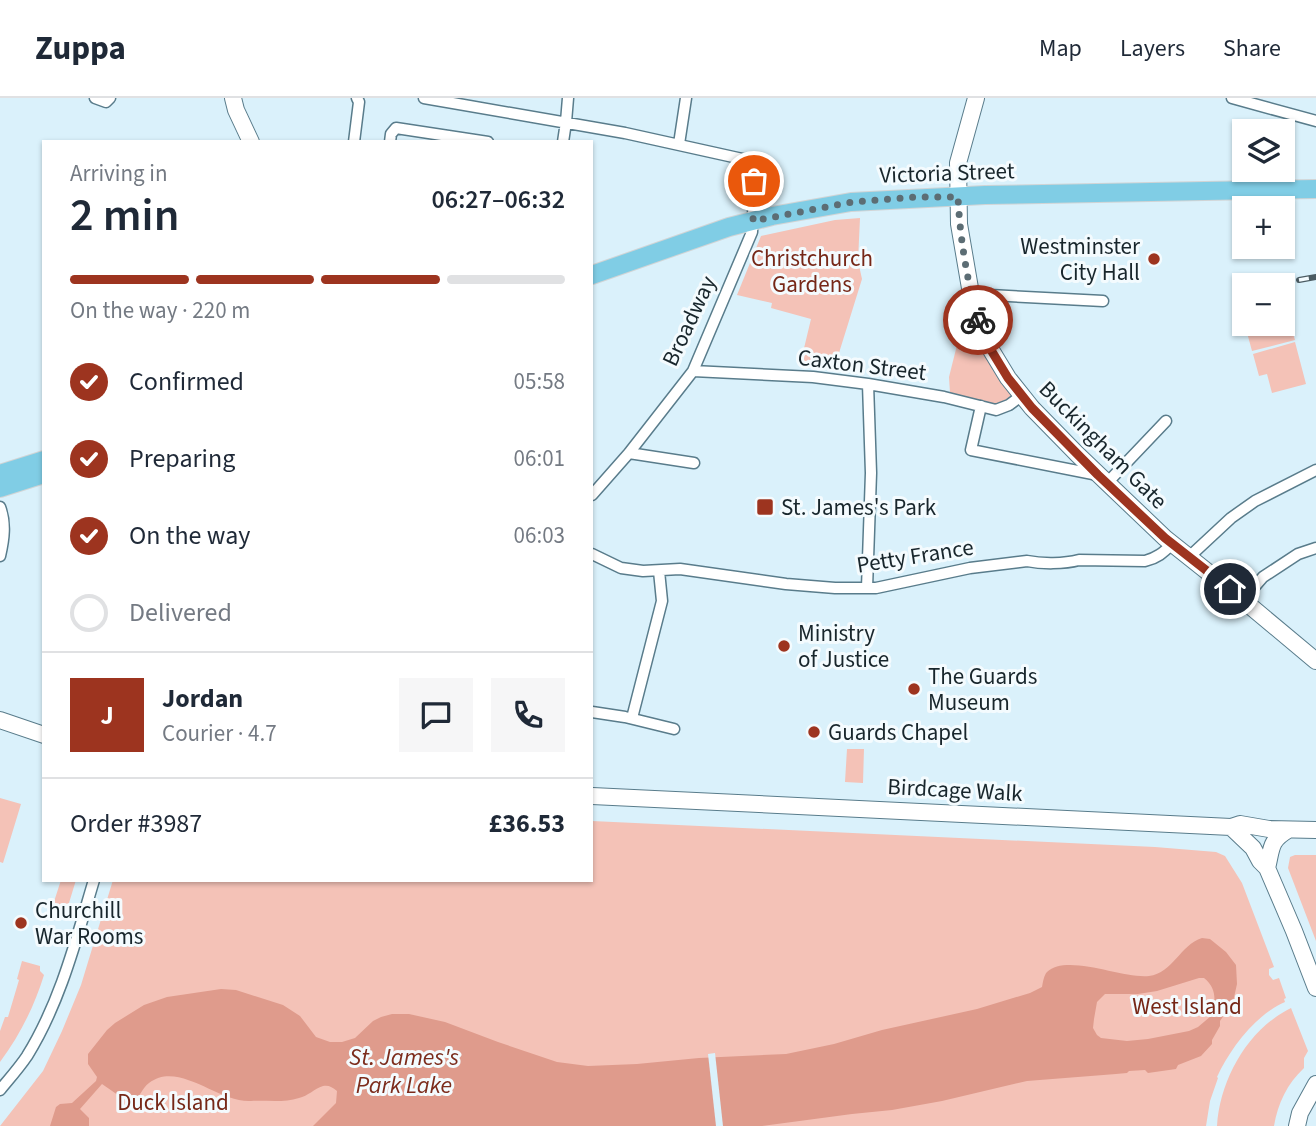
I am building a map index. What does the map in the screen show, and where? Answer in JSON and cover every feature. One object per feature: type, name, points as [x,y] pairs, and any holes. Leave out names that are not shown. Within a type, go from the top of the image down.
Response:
[{"type":"main road","name":"Victoria Street","points":[[593,275],[729,227],[852,202],[985,195],[1316,189]]},
{"type":"main road","points":[[0,474],[42,461]]},
{"type":"main road","points":[[0,488],[42,475]]},
{"type":"street","points":[[233,98],[250,140]]},
{"type":"street","points":[[354,140],[359,102],[357,98]]},
{"type":"street","points":[[424,98],[680,144],[686,98]]},
{"type":"street","points":[[563,140],[568,98]]},
{"type":"street","name":"Buckingham Gate","points":[[976,98],[958,163],[959,224],[971,294],[991,350],[1021,396],[1102,479],[1188,558],[1316,661]]},
{"type":"street","points":[[1232,98],[1316,121]]},
{"type":"street","points":[[390,140],[396,128],[439,138],[463,140]]},
{"type":"street","name":"Broadway","points":[[593,494],[629,453],[693,371],[752,232],[756,162],[680,144]]},
{"type":"street","points":[[971,294],[1103,301]]},
{"type":"street","name":"Caxton Street","points":[[693,371],[813,377],[868,384],[996,410],[1021,396]]},
{"type":"street","points":[[867,588],[871,474],[868,384]]},
{"type":"street","points":[[981,406],[971,450],[1102,479],[1166,421]]},
{"type":"street","points":[[629,453],[694,463]]},
{"type":"street","points":[[1188,558],[1231,518],[1316,470]]},
{"type":"street","points":[[0,507],[4,518],[0,556]]},
{"type":"street","name":"Petty France","points":[[659,571],[680,569],[822,588],[876,589],[970,568],[1027,561],[1145,561],[1161,555],[1172,544]]},
{"type":"street","points":[[1243,600],[1263,577],[1298,554],[1316,548]]},
{"type":"street","points":[[593,554],[621,568],[659,571],[662,601],[632,718]]},
{"type":"street","points":[[593,712],[632,718],[674,729]]},
{"type":"street","points":[[0,720],[42,735]]},
{"type":"street","name":"Birdcage Walk","points":[[593,796],[1231,827],[1240,824],[1269,829],[1316,831]]},
{"type":"street","points":[[1231,827],[1253,848],[1260,862],[1267,868],[1316,988]]},
{"type":"street","points":[[1267,868],[1274,839],[1288,830]]},
{"type":"street","points":[[0,1090],[26,1058],[46,1020],[68,964],[93,882]]},
{"type":"street","points":[[1298,1120],[1316,1084]]},
{"type":"street","points":[[1298,1120],[1316,1094]]},
{"type":"green space","name":"Christchurch Gardens","points":[[860,218],[858,261],[862,279],[834,369],[800,365],[811,319],[771,308],[772,303],[737,295],[761,236],[835,220]]},
{"type":"green space","points":[[978,331],[1013,393],[1005,413],[950,393],[949,377],[957,345]]},
{"type":"green space","points":[[1248,336],[1294,336],[1295,340],[1252,351]]},
{"type":"green space","points":[[1295,342],[1306,384],[1272,393],[1267,374],[1259,376],[1253,354]]},
{"type":"green space","points":[[847,749],[864,749],[863,783],[845,782]]},
{"type":"green space","points":[[0,798],[21,804],[3,863],[0,862]]},
{"type":"green space","points":[[593,821],[1216,852],[1225,856],[1242,883],[1274,967],[1269,969],[1269,975],[1273,980],[1279,978],[1286,998],[1285,1002],[1254,1024],[1229,1055],[1217,1077],[1206,1126],[0,1126],[43,1071],[81,985],[112,882],[593,882]]},
{"type":"green space","points":[[1316,855],[1316,941],[1288,868],[1290,857]]},
{"type":"green space","points":[[60,882],[75,882],[65,916],[51,911]]},
{"type":"green space","points":[[22,961],[40,966],[44,975],[26,1020],[0,1062],[0,1031],[5,1017],[8,1017]]},
{"type":"green space","points":[[1291,1008],[1308,1051],[1304,1058],[1304,1068],[1288,1087],[1281,1102],[1274,1126],[1217,1126],[1224,1091],[1239,1057],[1262,1029]]},
{"type":"water","name":"St. James's Park Lake","points":[[1202,938],[1210,939],[1226,952],[1236,965],[1237,984],[1233,1002],[1220,1021],[1212,1044],[1201,1056],[1178,1065],[1176,1069],[1027,1081],[892,1110],[762,1126],[313,1126],[336,1103],[337,1091],[330,1087],[323,1086],[293,1100],[251,1101],[225,1096],[173,1076],[161,1077],[149,1083],[133,1103],[102,1084],[80,1109],[89,1118],[89,1126],[50,1126],[56,1107],[72,1103],[96,1081],[97,1077],[88,1064],[88,1054],[107,1030],[144,1005],[167,997],[221,989],[236,990],[283,1005],[300,1016],[316,1037],[330,1042],[355,1038],[381,1017],[409,1014],[445,1022],[557,1062],[588,1066],[637,1064],[786,1054],[834,1044],[882,1030],[977,1009],[1030,993],[1042,987],[1046,973],[1056,967],[1081,966],[1149,976],[1171,965],[1194,942]],"holes":[[[1204,978],[1213,991],[1214,1006],[1211,1016],[1198,1027],[1189,1031],[1127,1041],[1101,1038],[1093,1028],[1097,1002],[1105,994],[1157,991]]]},
{"type":"pier","points":[[715,1053],[723,1126],[716,1126],[708,1054]]},
{"type":"railway","points":[[1299,280],[1316,277]]},
{"type":"way so far","points":[[754,181],[753,221],[852,202],[958,197],[959,224],[978,320]]},
{"type":"place","name":"Westminster City Hall","points":[[1154,259]]},
{"type":"place","name":"St. James's Park","points":[[765,507]]},
{"type":"place","name":"Ministry of Justice","points":[[784,646]]},
{"type":"place","name":"The Guards Museum","points":[[914,689]]},
{"type":"place","name":"Guards Chapel","points":[[814,732]]},
{"type":"place","name":"Churchill War Rooms","points":[[21,923]]},
{"type":"route","points":[[978,320],[991,350],[1008,378],[1032,408],[1165,538],[1230,589]]},
{"type":"park label","name":"West Island","points":[[1187,1006]]},
{"type":"park label","name":"Duck Island","points":[[173,1102]]}]
